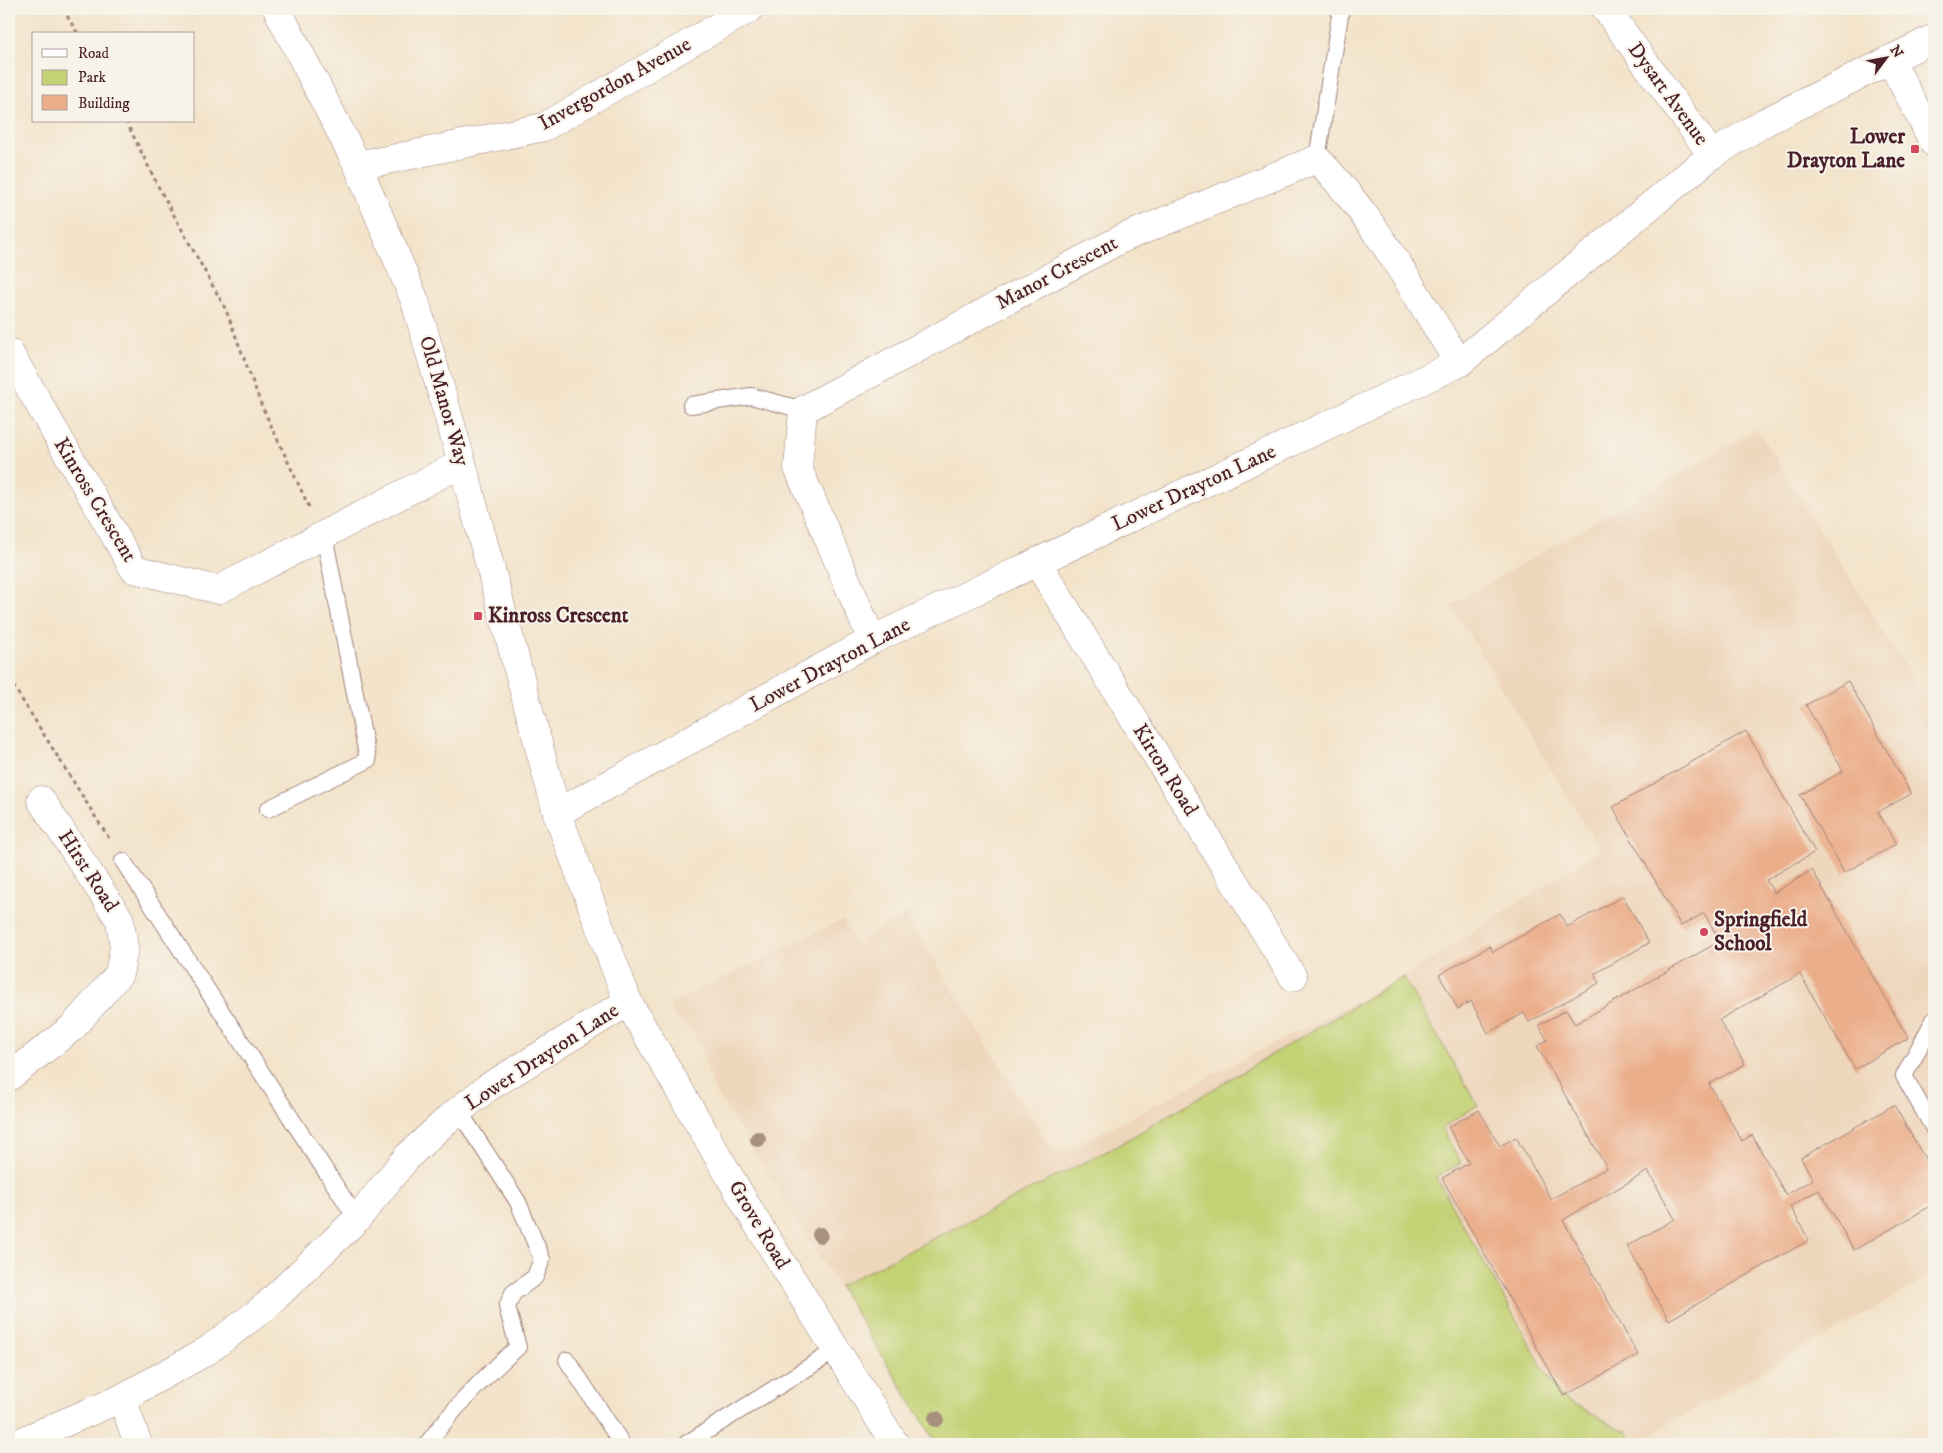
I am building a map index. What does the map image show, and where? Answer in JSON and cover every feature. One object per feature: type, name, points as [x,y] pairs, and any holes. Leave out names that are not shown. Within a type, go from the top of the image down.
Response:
[{"type":"street","name":"Old Manor Way","points":[[277,9],[357,164],[415,301],[462,463],[557,813]]},
{"type":"street","name":"Invergordon Avenue","points":[[357,164],[382,161],[544,127],[749,9]]},
{"type":"street","name":"Dysart Avenue","points":[[1606,9],[1712,155]]},
{"type":"street","name":"Lower Drayton Lane","points":[[15,1444],[122,1398],[207,1350],[266,1307],[357,1219],[408,1156],[459,1111],[487,1088],[628,1002],[557,813],[872,640],[1459,364],[1712,155],[1765,122],[1934,38]]},
{"type":"street","points":[[1890,59],[1934,143]]},
{"type":"street","points":[[1317,159],[1338,181],[1384,244],[1459,364]]},
{"type":"street","name":"Manor Crescent","points":[[803,410],[1121,239],[1317,159]]},
{"type":"street","name":"Kinross Crescent","points":[[9,352],[134,569],[218,590],[462,463]]},
{"type":"street","points":[[803,410],[798,468],[872,640]]},
{"type":"street","name":"Kirton Road","points":[[1037,562],[1293,977]]},
{"type":"street","name":"Hirst Road","points":[[9,1076],[73,1026],[119,974],[124,948],[120,920],[41,800]]},
{"type":"street","name":"Grove Road","points":[[628,1002],[755,1220],[895,1444]]},
{"type":"street","points":[[122,1398],[138,1444]]},
{"type":"lane","points":[[1317,159],[1341,9]]},
{"type":"lane","points":[[691,405],[751,396],[803,410]]},
{"type":"lane","points":[[268,809],[368,760],[324,535]]},
{"type":"lane","points":[[123,861],[357,1219]]},
{"type":"lane","points":[[1934,1020],[1904,1076],[1934,1129]]},
{"type":"lane","points":[[427,1444],[436,1431],[495,1367],[518,1346],[507,1307],[513,1293],[534,1277],[542,1258],[518,1202],[459,1111]]},
{"type":"lane","points":[[686,1444],[836,1350]]},
{"type":"lane","points":[[567,1360],[622,1444]]},
{"type":"path","points":[[64,9],[77,32]]},
{"type":"path","points":[[126,122],[158,186],[226,310],[260,404],[324,535]]},
{"type":"path","points":[[9,679],[123,861]]},
{"type":"shaded area","name":"Springfield School","points":[[1757,429],[1934,713],[1934,810],[1928,814],[1934,825],[1934,1275],[1637,1442],[1638,1444],[937,1444],[714,1089],[700,1045],[692,1030],[676,1018],[669,1004],[843,920],[855,943],[906,914],[1056,1156],[1403,977],[1600,850],[1451,605]]},
{"type":"green space","points":[[1403,977],[1478,1105],[1442,1128],[1461,1163],[1436,1177],[1559,1396],[1628,1433],[1634,1444],[937,1444],[839,1286],[1115,1147]]},
{"type":"building","points":[[1848,681],[1911,794],[1878,812],[1896,844],[1844,873],[1800,795],[1843,771],[1806,705]]},
{"type":"building","points":[[1746,731],[1815,852],[1766,880],[1774,893],[1812,870],[1908,1038],[1855,1069],[1800,974],[1719,1020],[1745,1064],[1709,1084],[1742,1141],[1752,1135],[1786,1195],[1813,1179],[1801,1158],[1894,1105],[1934,1174],[1934,1204],[1854,1250],[1819,1190],[1790,1206],[1809,1240],[1669,1320],[1627,1246],[1675,1219],[1648,1171],[1563,1220],[1638,1355],[1564,1396],[1442,1178],[1469,1163],[1448,1127],[1479,1110],[1500,1146],[1516,1137],[1551,1199],[1607,1168],[1537,1046],[1547,1040],[1539,1025],[1566,1010],[1575,1024],[1720,941],[1704,913],[1681,926],[1613,807]]},
{"type":"building","points":[[1623,896],[1649,943],[1594,974],[1599,983],[1529,1022],[1524,1013],[1488,1033],[1471,1001],[1458,1009],[1439,975],[1490,946],[1493,952],[1560,914],[1567,927]]},
{"type":"place","name":"Lower Drayton Lane","points":[[1915,149]]},
{"type":"place","name":"Kinross Crescent","points":[[478,616]]},
{"type":"place","name":"Springfield School","points":[[1704,932]]}]
